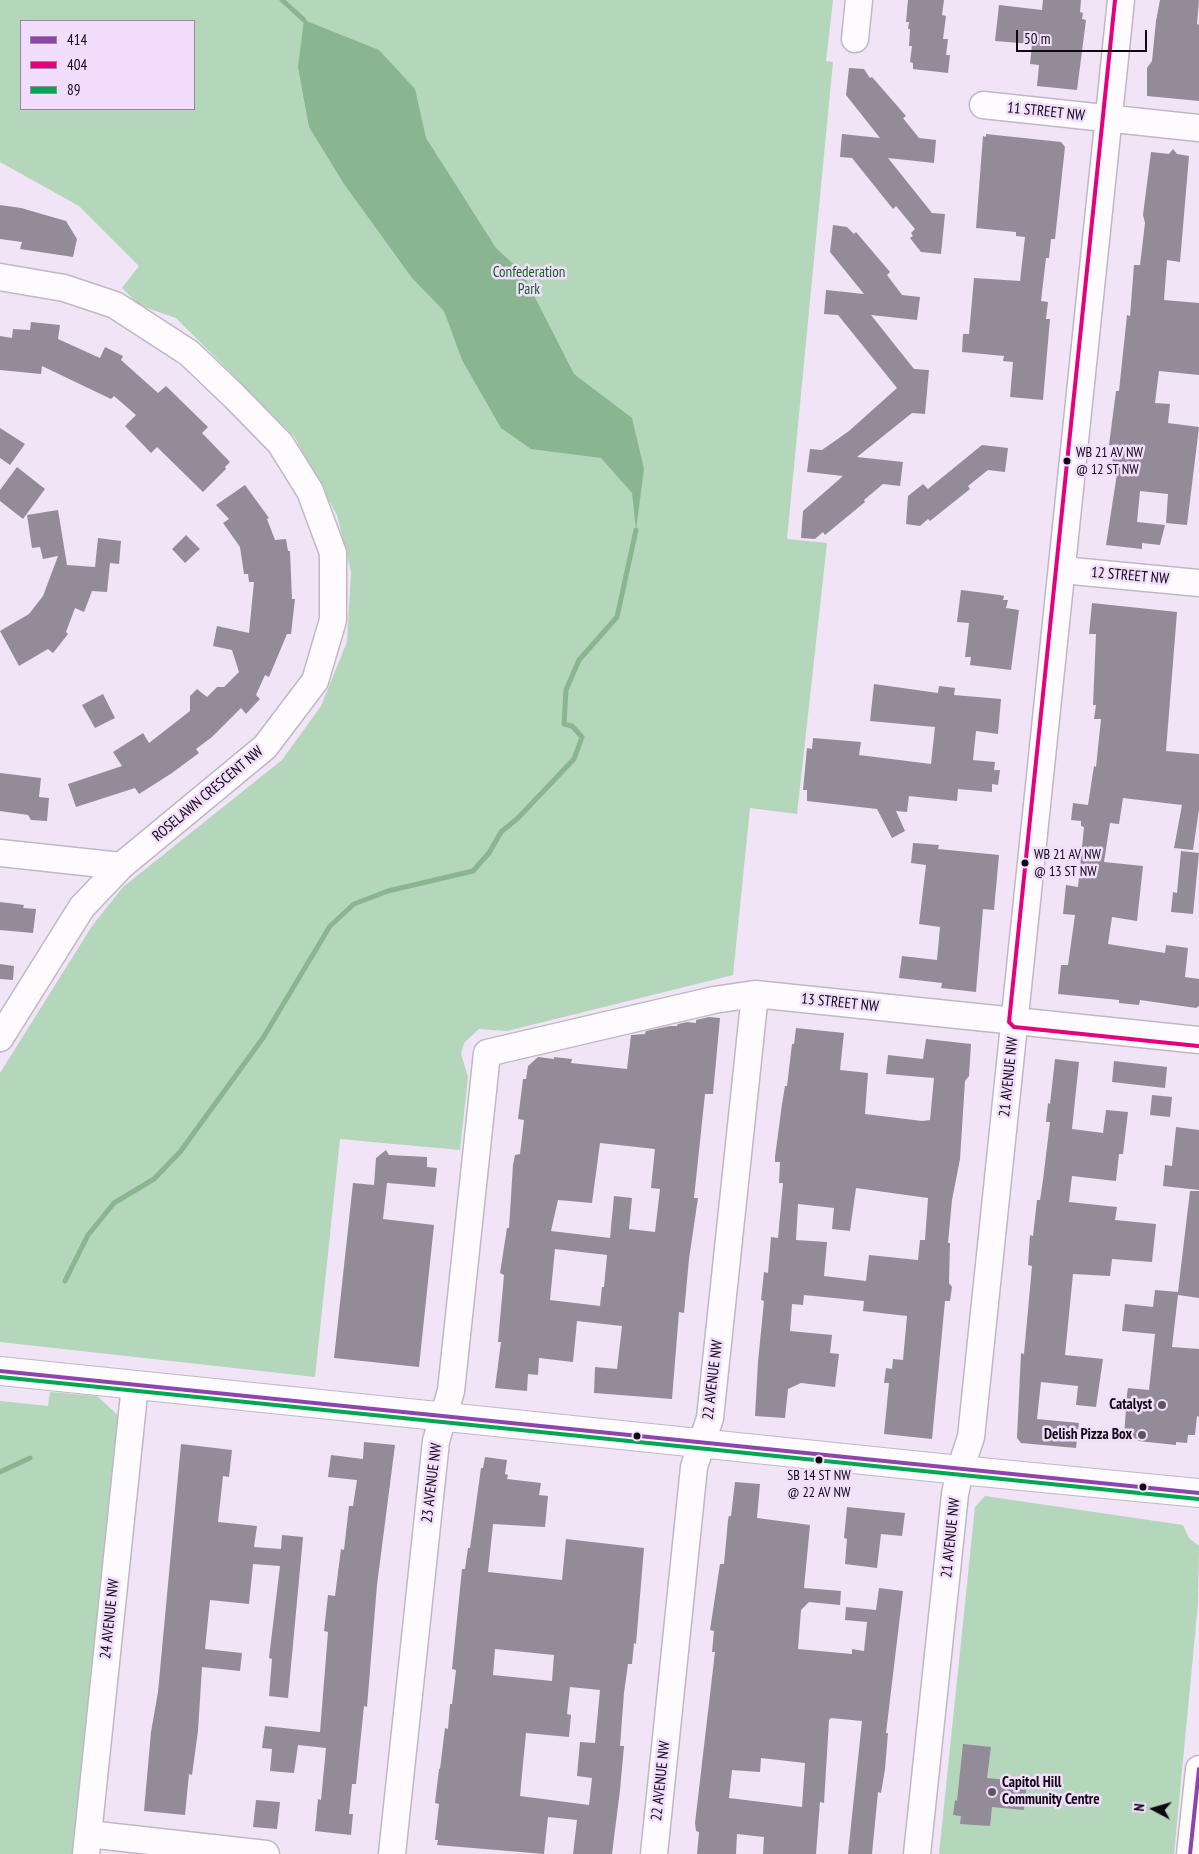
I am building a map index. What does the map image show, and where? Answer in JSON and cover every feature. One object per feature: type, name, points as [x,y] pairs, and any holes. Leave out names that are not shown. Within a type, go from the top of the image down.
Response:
[{"type":"main road","points":[[0,1371],[1199,1493]]},
{"type":"street","points":[[855,39],[859,0]]},
{"type":"street","name":"21 AVENUE NW","points":[[917,1854],[960,1470],[971,1437],[1121,0]]},
{"type":"street","name":"11 STREET NW","points":[[983,105],[1199,128]]},
{"type":"street","name":"ROSELAWN CRESCENT NW","points":[[0,277],[64,288],[115,305],[189,353],[280,443],[310,491],[333,553],[333,620],[315,681],[265,748],[121,866],[82,907],[0,1038]]},
{"type":"street","name":"12 STREET NW","points":[[1062,570],[1199,583]]},
{"type":"street","points":[[0,853],[121,866]]},
{"type":"street","name":"13 STREET NW","points":[[486,1054],[714,1000],[755,994],[1199,1040]]},
{"type":"street","name":"22 AVENUE NW","points":[[654,1854],[694,1469],[710,1418],[755,994]]},
{"type":"street","name":"23 AVENUE NW","points":[[392,1854],[436,1441],[451,1391],[486,1054]]},
{"type":"street","name":"24 AVENUE NW","points":[[87,1844],[135,1385]]},
{"type":"street","points":[[1190,1854],[1199,1769]]},
{"type":"street","points":[[87,1844],[266,1854]]},
{"type":"green space","name":"Confederation Park","points":[[0,0],[833,0],[826,61],[833,62],[787,539],[827,543],[797,814],[750,808],[733,975],[507,1031],[479,1029],[464,1043],[461,1054],[468,1077],[460,1150],[340,1139],[315,1377],[0,1342],[0,1073],[92,926],[123,887],[282,760],[321,706],[347,642],[351,572],[337,515],[294,436],[176,318],[139,305],[122,288],[139,266],[79,206],[0,162]]},
{"type":"green space","points":[[50,1392],[97,1396],[122,1419],[73,1854],[0,1854],[0,1401],[48,1406]]},
{"type":"green space","points":[[985,1496],[1183,1525],[1189,1538],[1199,1546],[1198,1604],[1174,1854],[939,1854],[975,1507]]},
{"type":"shaded area","points":[[304,20],[379,50],[415,89],[426,138],[496,248],[522,272],[574,374],[632,418],[644,469],[636,530],[632,493],[601,458],[531,449],[501,428],[462,360],[444,311],[412,278],[344,184],[309,127],[298,67]]},
{"type":"building","points":[[908,0],[944,0],[942,15],[946,16],[943,39],[948,39],[946,55],[950,55],[948,73],[913,69],[913,63],[910,62],[912,46],[909,46],[909,22],[906,22]]},
{"type":"building","points":[[1043,0],[1081,0],[1080,12],[1083,13],[1082,19],[1086,20],[1077,90],[1037,86],[1039,65],[1030,64],[1032,44],[995,41],[999,5],[1042,10]]},
{"type":"building","points":[[1160,0],[1199,0],[1197,24],[1199,25],[1199,101],[1147,96],[1147,68],[1152,61]]},
{"type":"building","points":[[849,68],[864,69],[870,78],[872,77],[906,116],[903,118],[919,138],[936,140],[934,163],[888,158],[932,213],[945,214],[941,254],[921,252],[910,238],[913,236],[911,233],[915,229],[896,206],[893,209],[852,158],[840,157],[842,134],[880,138],[846,95]]},
{"type":"building","points":[[986,134],[1061,142],[1065,147],[1055,239],[1051,239],[1049,258],[1046,258],[1041,301],[1048,302],[1046,319],[1050,319],[1043,400],[1010,397],[1013,362],[1003,361],[1004,356],[962,352],[963,334],[969,334],[974,278],[1020,281],[1025,237],[1016,236],[1016,232],[976,228],[983,136],[986,137]]},
{"type":"building","points":[[1173,149],[1177,154],[1189,156],[1180,262],[1167,260],[1164,300],[1199,303],[1199,375],[1159,371],[1155,403],[1170,404],[1168,423],[1199,427],[1187,525],[1166,523],[1168,494],[1140,491],[1137,522],[1165,525],[1160,545],[1142,543],[1142,549],[1106,545],[1118,467],[1112,465],[1114,446],[1109,445],[1116,391],[1119,391],[1127,315],[1130,316],[1134,265],[1140,265],[1145,223],[1143,215],[1151,152],[1169,154]]},
{"type":"building","points":[[0,205],[21,208],[66,221],[77,239],[73,257],[20,249],[22,242],[0,239]]},
{"type":"building","points":[[833,225],[847,227],[854,234],[856,232],[890,272],[887,275],[902,295],[920,297],[917,320],[871,315],[914,369],[929,370],[925,414],[912,413],[857,457],[903,462],[900,486],[883,484],[864,500],[865,502],[825,535],[823,532],[815,539],[801,538],[803,511],[843,476],[807,472],[810,449],[822,450],[849,431],[897,388],[838,315],[824,314],[826,290],[864,294],[830,252]]},
{"type":"building","points":[[31,322],[60,325],[58,339],[100,358],[105,347],[123,356],[121,360],[158,393],[166,386],[208,427],[202,433],[230,462],[225,467],[226,469],[203,492],[157,447],[151,453],[125,426],[136,415],[114,396],[111,399],[42,366],[41,374],[0,370],[0,336],[12,338],[13,329],[30,330]]},
{"type":"building","points":[[0,428],[25,444],[10,465],[0,458]]},
{"type":"building","points":[[982,445],[1008,448],[1005,472],[988,470],[968,486],[970,489],[930,521],[928,519],[920,526],[906,524],[908,496],[923,484],[928,489]]},
{"type":"building","points":[[17,467],[45,489],[23,519],[0,501],[0,490]]},
{"type":"building","points":[[245,485],[269,518],[267,519],[275,540],[286,539],[288,551],[290,551],[292,599],[295,599],[291,634],[287,634],[269,677],[265,675],[256,695],[260,699],[246,714],[241,708],[212,737],[196,749],[199,753],[139,794],[135,788],[76,807],[68,784],[122,766],[113,752],[143,733],[149,743],[190,711],[190,696],[197,689],[207,697],[217,687],[224,687],[239,672],[232,650],[213,646],[217,626],[249,633],[254,582],[249,582],[248,574],[244,574],[240,547],[223,523],[229,519],[216,505]]},
{"type":"building","points":[[58,510],[67,565],[95,567],[98,538],[121,541],[119,564],[110,563],[107,592],[92,591],[84,612],[75,608],[66,632],[68,634],[53,653],[48,649],[19,666],[0,631],[29,614],[43,596],[58,556],[43,559],[40,547],[32,548],[27,515]]},
{"type":"building","points":[[186,535],[200,549],[185,563],[172,549]]},
{"type":"building","points":[[961,590],[1004,596],[1003,600],[1008,600],[1006,608],[1019,610],[1011,670],[970,665],[971,657],[965,657],[969,623],[957,622]]},
{"type":"building","points":[[1092,603],[1177,612],[1166,751],[1199,754],[1199,810],[1193,850],[1174,848],[1182,805],[1123,798],[1119,824],[1110,823],[1104,862],[1143,866],[1137,921],[1112,917],[1108,944],[1165,953],[1166,945],[1188,948],[1185,977],[1199,979],[1199,1006],[1196,1008],[1140,1000],[1139,1005],[1119,1003],[1119,1000],[1058,994],[1061,965],[1068,965],[1075,915],[1063,914],[1066,885],[1078,887],[1084,827],[1081,826],[1081,821],[1071,820],[1073,803],[1088,805],[1094,766],[1096,767],[1101,719],[1094,719],[1096,705],[1093,705],[1096,634],[1089,634]]},
{"type":"building","points":[[874,684],[938,693],[939,686],[955,688],[954,695],[1001,699],[998,734],[976,731],[973,760],[995,762],[994,770],[1000,770],[998,785],[992,784],[992,792],[958,789],[957,801],[909,796],[907,812],[896,811],[905,831],[892,838],[877,809],[807,801],[807,790],[803,790],[807,748],[812,749],[813,738],[861,742],[859,755],[931,764],[935,727],[870,721]]},
{"type":"building","points":[[103,694],[115,718],[95,728],[82,705]]},
{"type":"building","points":[[0,773],[41,778],[39,797],[49,798],[47,821],[31,820],[28,815],[0,811]]},
{"type":"building","points":[[913,843],[939,845],[938,849],[999,855],[994,910],[983,909],[976,992],[941,988],[942,983],[899,978],[902,956],[937,960],[940,927],[919,924],[926,865],[911,863]]},
{"type":"building","points":[[1181,851],[1199,853],[1193,914],[1171,912],[1173,892],[1177,893]]},
{"type":"building","points":[[0,902],[24,905],[23,908],[36,909],[33,933],[0,930]]},
{"type":"building","points":[[0,964],[14,966],[13,980],[0,979]]},
{"type":"building","points":[[709,1017],[720,1018],[713,1094],[705,1094],[694,1198],[698,1198],[689,1259],[684,1313],[679,1312],[672,1399],[594,1393],[595,1367],[617,1369],[622,1326],[577,1321],[573,1362],[539,1358],[538,1375],[528,1374],[527,1391],[495,1388],[501,1342],[498,1342],[504,1275],[500,1273],[507,1228],[509,1228],[513,1165],[515,1155],[520,1154],[524,1120],[518,1119],[523,1079],[526,1079],[528,1066],[538,1057],[554,1059],[554,1057],[572,1059],[571,1063],[627,1069],[631,1035],[645,1034],[646,1031],[677,1026],[687,1022],[696,1023],[696,1020]],"holes":[[[600,1143],[655,1149],[651,1188],[660,1189],[655,1232],[629,1229],[632,1198],[614,1196],[610,1238],[551,1231],[558,1200],[592,1203]],[[555,1249],[607,1255],[600,1306],[550,1300]]]},
{"type":"building","points":[[796,1028],[844,1033],[840,1070],[868,1073],[865,1114],[922,1121],[930,1120],[934,1078],[886,1074],[888,1055],[923,1059],[926,1039],[971,1044],[969,1076],[965,1081],[960,1159],[952,1200],[948,1243],[950,1243],[949,1283],[952,1287],[950,1301],[945,1301],[932,1439],[884,1434],[889,1383],[884,1383],[886,1368],[892,1369],[893,1359],[903,1360],[907,1316],[863,1311],[864,1301],[804,1295],[803,1305],[792,1304],[790,1331],[832,1335],[830,1353],[839,1354],[835,1387],[801,1383],[788,1389],[785,1418],[755,1416],[764,1301],[761,1300],[764,1272],[768,1273],[771,1237],[778,1238],[783,1183],[779,1183],[780,1162],[775,1162],[775,1157],[792,1044],[794,1044]],"holes":[[[856,1188],[928,1198],[925,1240],[920,1240],[918,1260],[869,1255],[866,1281],[824,1276],[827,1242],[796,1240],[798,1204],[834,1208],[832,1229],[850,1231]]]},
{"type":"building","points":[[1055,1059],[1079,1062],[1072,1129],[1103,1133],[1106,1110],[1128,1112],[1123,1154],[1119,1154],[1116,1181],[1072,1176],[1069,1202],[1117,1207],[1115,1220],[1156,1224],[1152,1262],[1112,1259],[1110,1276],[1073,1274],[1065,1355],[1103,1359],[1096,1407],[1076,1405],[1078,1386],[1041,1382],[1037,1419],[1079,1423],[1076,1448],[1021,1443],[1017,1438],[1021,1353],[1024,1354],[1032,1266],[1028,1265],[1030,1235],[1033,1236],[1037,1200],[1040,1200],[1043,1180],[1050,1122],[1046,1122]]},
{"type":"building","points":[[1114,1061],[1167,1067],[1165,1088],[1112,1082]]},
{"type":"building","points":[[1152,1095],[1172,1097],[1170,1117],[1150,1115]]},
{"type":"building","points":[[1176,1127],[1199,1130],[1199,1190],[1163,1186],[1165,1165],[1172,1166]]},
{"type":"building","points":[[386,1150],[389,1155],[427,1157],[427,1167],[437,1168],[435,1187],[387,1183],[383,1219],[434,1225],[419,1367],[334,1358],[353,1183],[374,1185],[376,1158]]},
{"type":"building","name":"Catalyst","points":[[1190,1191],[1199,1191],[1199,1298],[1178,1295],[1172,1347],[1199,1349],[1199,1417],[1197,1416],[1195,1435],[1188,1435],[1187,1443],[1176,1442],[1176,1445],[1138,1441],[1139,1439],[1124,1437],[1127,1394],[1128,1388],[1149,1390],[1155,1334],[1122,1331],[1125,1304],[1153,1307],[1155,1290],[1178,1292]]},
{"type":"building","points":[[364,1442],[395,1445],[377,1585],[367,1707],[364,1706],[356,1784],[352,1784],[349,1814],[353,1814],[351,1835],[315,1831],[318,1799],[321,1800],[326,1748],[298,1745],[294,1773],[270,1771],[272,1749],[262,1748],[265,1726],[320,1732],[328,1632],[324,1631],[328,1595],[335,1596],[341,1549],[344,1550],[349,1506],[353,1506],[357,1480],[328,1477],[331,1455],[363,1459]]},
{"type":"building","points":[[181,1444],[232,1450],[229,1477],[223,1476],[218,1522],[257,1526],[254,1547],[281,1549],[282,1535],[303,1537],[288,1698],[269,1696],[272,1659],[269,1658],[280,1566],[253,1564],[249,1604],[210,1600],[205,1649],[242,1653],[240,1671],[202,1667],[198,1731],[192,1775],[189,1774],[185,1815],[144,1811],[151,1732],[158,1692]]},
{"type":"building","points":[[485,1457],[507,1460],[505,1474],[508,1475],[507,1479],[541,1483],[539,1495],[548,1496],[545,1527],[493,1524],[488,1572],[562,1580],[566,1539],[644,1548],[636,1644],[634,1643],[632,1664],[628,1664],[624,1693],[620,1746],[624,1746],[612,1854],[573,1854],[577,1820],[548,1817],[544,1854],[437,1845],[438,1840],[435,1840],[439,1804],[435,1803],[439,1769],[445,1728],[448,1729],[456,1670],[452,1669],[462,1569],[465,1569],[468,1548],[470,1548],[481,1468],[483,1468]],"holes":[[[495,1649],[554,1655],[552,1681],[493,1675]],[[570,1687],[600,1690],[595,1743],[580,1742],[577,1776],[592,1778],[589,1805],[520,1796],[526,1733],[569,1737],[571,1715],[567,1714]]]},
{"type":"building","points":[[735,1482],[760,1484],[757,1518],[810,1525],[804,1588],[841,1591],[840,1605],[809,1602],[801,1610],[798,1649],[852,1654],[852,1649],[864,1651],[867,1622],[845,1620],[846,1607],[876,1610],[879,1588],[903,1591],[886,1733],[888,1733],[885,1769],[881,1793],[878,1792],[872,1854],[848,1854],[862,1721],[831,1718],[829,1720],[824,1803],[820,1802],[816,1854],[763,1854],[764,1837],[737,1834],[736,1854],[697,1854],[699,1832],[696,1831],[695,1823],[715,1652],[712,1652],[714,1631],[710,1630],[720,1564],[724,1564],[728,1520],[729,1516],[731,1516]],"holes":[[[761,1758],[805,1763],[802,1807],[729,1798],[732,1770],[760,1772]]]},
{"type":"building","points":[[847,1507],[905,1513],[902,1536],[881,1534],[877,1568],[845,1564],[847,1539],[844,1538]]},
{"type":"building","name":"Capitol Hill Community Centre","points":[[963,1744],[991,1747],[987,1778],[1027,1782],[1024,1810],[992,1807],[990,1826],[960,1824],[961,1816],[953,1815],[955,1800],[957,1801]]},
{"type":"building","points":[[256,1800],[280,1802],[277,1829],[253,1827]]},
{"type":"waterway","points":[[282,0],[304,20]]},
{"type":"waterway","points":[[65,1281],[88,1235],[114,1203],[154,1179],[180,1152],[263,1038],[330,926],[354,904],[388,891],[473,871],[489,853],[501,832],[518,818],[574,759],[582,737],[572,726],[564,724],[566,690],[579,660],[617,617],[636,530]]},
{"type":"waterway","points":[[0,1472],[30,1458]]},
{"type":"transit line","name":"404","points":[[1115,0],[1009,1022],[1014,1027],[1198,1046]]},
{"type":"transit line","name":"414","points":[[0,1371],[1199,1493]]},
{"type":"transit line","name":"89","points":[[0,1377],[1198,1499]]},
{"type":"transit line","name":"414","points":[[1190,1854],[1199,1769]]},
{"type":"place","name":"WB 21 AV NW @ 12 ST NW","points":[[1067,461]]},
{"type":"place","name":"WB 21 AV NW @ 13 ST NW","points":[[1025,863]]},
{"type":"place","name":"Catalyst","points":[[1162,1405]]},
{"type":"place","name":"Delish Pizza Box","points":[[1142,1435]]},
{"type":"place","name":"SB 14 ST NW @ 22 AV NW","points":[[819,1460]]},
{"type":"place","name":"Capitol Hill Community Centre","points":[[992,1792]]}]
